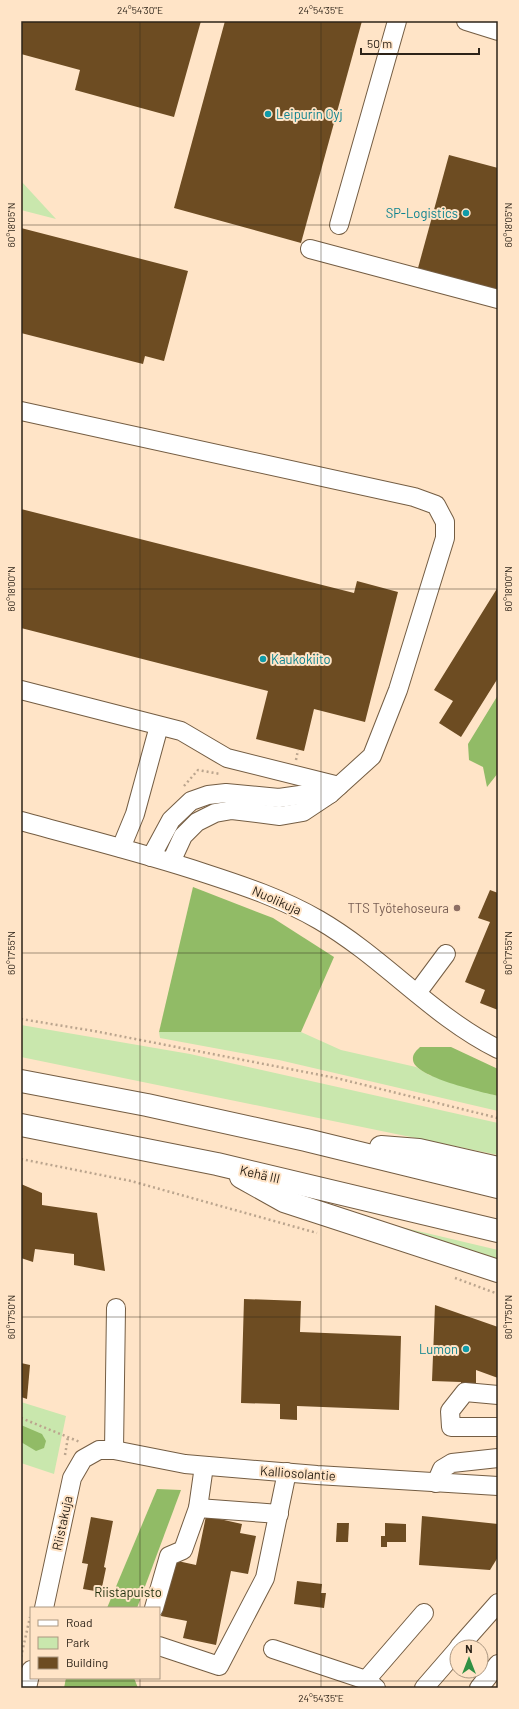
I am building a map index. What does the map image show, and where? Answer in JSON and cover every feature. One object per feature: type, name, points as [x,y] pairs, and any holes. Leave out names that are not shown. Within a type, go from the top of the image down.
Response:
[{"type":"highway","points":[[21,1081],[147,1105],[306,1140],[498,1187]]},
{"type":"highway","name":"Kehä III","points":[[21,1124],[217,1164],[498,1232]]},
{"type":"highway","points":[[306,1140],[419,1150],[498,1168]]},
{"type":"highway","points":[[217,1164],[284,1201],[498,1271]]},
{"type":"street","points":[[339,225],[397,21]]},
{"type":"street","points":[[466,21],[498,31]]},
{"type":"street","points":[[310,249],[498,299]]},
{"type":"street","points":[[21,411],[414,497],[436,505],[445,522],[445,538],[398,690],[372,756],[335,790],[303,812],[280,816],[232,810],[215,813],[196,822],[183,836],[171,862]]},
{"type":"street","points":[[21,690],[181,731],[227,758],[335,790]]},
{"type":"street","points":[[121,848],[135,814],[160,726]]},
{"type":"street","points":[[151,857],[171,820],[191,801],[226,793],[279,798],[335,790]]},
{"type":"street","name":"Nuolikuja","points":[[21,821],[171,862],[250,888],[280,900],[348,938],[373,956],[472,1036],[498,1049]]},
{"type":"street","points":[[417,993],[446,954]]},
{"type":"street","points":[[106,1450],[116,1308]]},
{"type":"street","points":[[498,1395],[465,1392],[450,1411],[451,1426],[498,1427]]},
{"type":"street","name":"Kalliosolantie","points":[[106,1450],[204,1466],[436,1483],[498,1486]]},
{"type":"street","name":"Riistakuja","points":[[44,1607],[72,1478],[83,1459],[106,1450]]},
{"type":"street","points":[[436,1483],[442,1469],[452,1463],[498,1458]]},
{"type":"street","points":[[154,1607],[169,1556],[183,1550],[198,1508],[204,1466]]},
{"type":"street","points":[[160,1646],[219,1666],[265,1578],[287,1472]]},
{"type":"street","points":[[198,1508],[279,1514]]},
{"type":"street","points":[[467,1639],[498,1603]]},
{"type":"street","points":[[273,1649],[371,1684],[424,1613]]},
{"type":"street","points":[[424,1688],[449,1659]]},
{"type":"street","points":[[479,1688],[498,1664]]},
{"type":"street","points":[[27,1688],[30,1674]]},
{"type":"path","points":[[21,1019],[124,1036],[336,1078],[498,1118]]},
{"type":"path","points":[[21,1159],[131,1181],[321,1234]]},
{"type":"path","points":[[450,1276],[498,1294]]},
{"type":"path","points":[[21,1418],[106,1450]]},
{"type":"path","points":[[21,1658],[30,1617]]},
{"type":"green space","points":[[21,181],[56,219],[21,210]]},
{"type":"green space","points":[[498,695],[498,773],[487,787],[483,767],[469,760],[468,744]]},
{"type":"green space","points":[[193,887],[273,918],[334,957],[301,1032],[159,1032]]},
{"type":"green space","points":[[21,1025],[190,1054],[498,1123],[498,1155],[21,1057]]},
{"type":"green space","points":[[159,1032],[301,1032],[341,1050],[416,1067],[429,1075],[498,1096],[498,1111],[279,1060],[160,1038]]},
{"type":"green space","points":[[420,1047],[451,1047],[498,1069],[498,1096],[450,1083],[424,1072],[416,1066],[413,1060],[414,1054]]},
{"type":"green space","points":[[384,1223],[498,1250],[498,1259]]},
{"type":"green space","points":[[21,1402],[66,1416],[54,1474],[21,1463]]},
{"type":"green space","points":[[21,1425],[42,1434],[46,1441],[44,1448],[36,1451],[21,1442]]},
{"type":"green space","name":"Riistapuisto","points":[[157,1489],[181,1490],[137,1607],[107,1607]]},
{"type":"green space","points":[[66,1679],[134,1679],[138,1688],[64,1688]]},
{"type":"building","points":[[21,21],[201,21],[174,117],[75,90],[80,70],[21,54]]},
{"type":"building","name":"Leipurin Oyj","points":[[225,21],[362,21],[301,243],[174,208]]},
{"type":"building","name":"SP-Logistics","points":[[449,155],[498,168],[498,290],[418,268]]},
{"type":"building","points":[[21,228],[188,271],[164,361],[145,356],[143,364],[21,333]]},
{"type":"building","name":"Kaukokiito","points":[[21,509],[354,593],[357,581],[398,592],[365,722],[314,709],[304,751],[256,739],[268,691],[21,628]]},
{"type":"building","points":[[498,587],[498,678],[461,737],[439,723],[453,701],[434,690]]},
{"type":"building","points":[[490,890],[498,893],[498,1010],[480,1003],[485,990],[465,982],[490,922],[478,918]]},
{"type":"building","points":[[21,1184],[42,1193],[42,1205],[97,1213],[105,1271],[74,1265],[74,1254],[35,1249],[33,1262],[21,1258]]},
{"type":"building","points":[[244,1299],[301,1301],[300,1332],[401,1336],[399,1410],[297,1406],[297,1420],[280,1419],[280,1404],[241,1403]]},
{"type":"building","name":"Lumon","points":[[435,1305],[498,1327],[498,1378],[476,1370],[476,1386],[461,1386],[461,1382],[432,1381]]},
{"type":"building","points":[[21,1363],[30,1365],[27,1399],[21,1397]]},
{"type":"building","points":[[206,1516],[242,1524],[240,1533],[256,1536],[248,1574],[231,1571],[216,1645],[183,1638],[187,1621],[161,1616],[173,1560],[196,1565]]},
{"type":"building","points":[[422,1516],[498,1524],[498,1557],[490,1570],[419,1565]]},
{"type":"building","points":[[91,1517],[113,1521],[104,1567],[106,1568],[101,1592],[83,1589],[88,1564],[82,1563]]},
{"type":"building","points":[[337,1523],[349,1523],[348,1542],[336,1542]]},
{"type":"building","points":[[385,1523],[406,1524],[406,1542],[387,1542],[387,1547],[381,1547],[381,1536],[385,1536]]},
{"type":"building","points":[[297,1581],[322,1584],[321,1593],[326,1593],[324,1608],[294,1604]]},
{"type":"place","name":"Leipurin Oyj","points":[[268,114]]},
{"type":"place","name":"SP-Logistics","points":[[466,213]]},
{"type":"place","name":"Kaukokiito","points":[[263,659]]},
{"type":"place","name":"TTS Työtehoseura","points":[[457,908]]},
{"type":"place","name":"Lumon","points":[[466,1349]]}]
